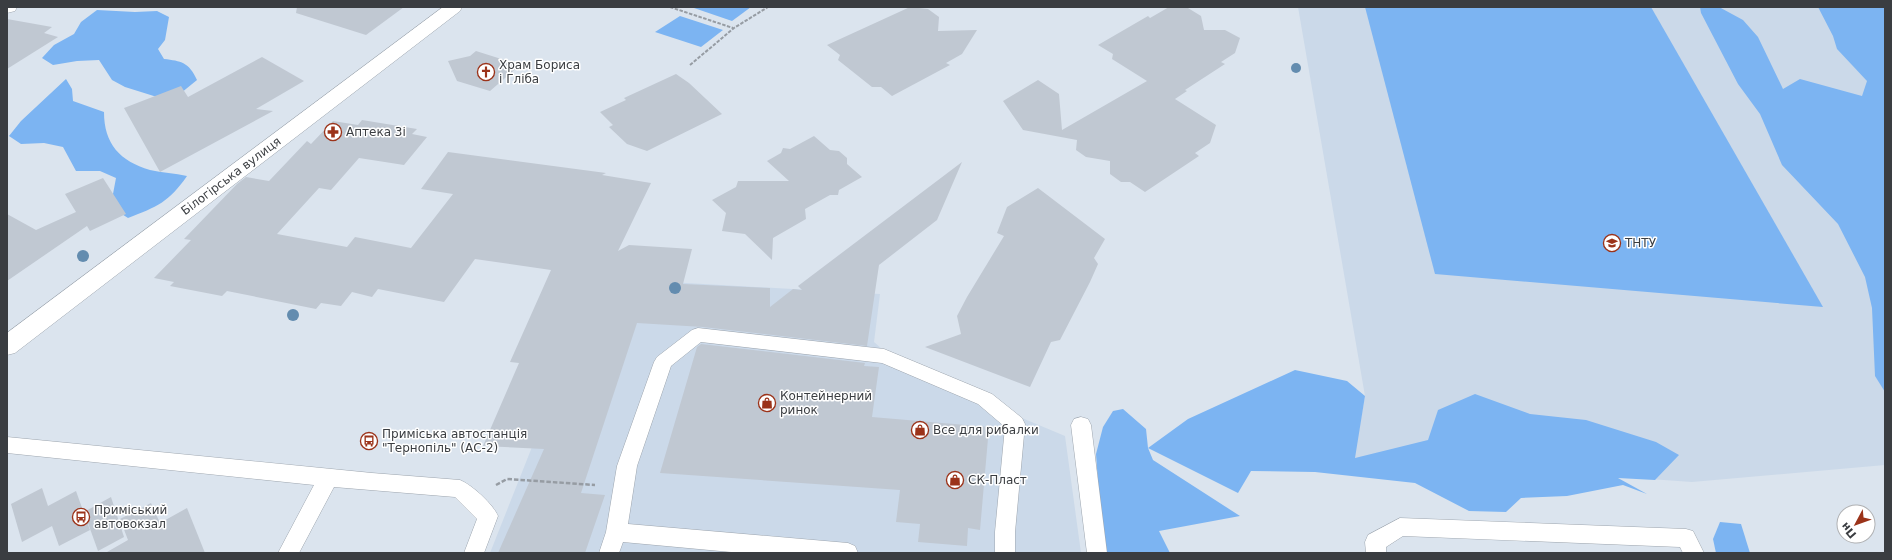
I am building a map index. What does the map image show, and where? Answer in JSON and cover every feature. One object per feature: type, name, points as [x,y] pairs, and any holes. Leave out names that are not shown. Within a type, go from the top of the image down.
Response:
[{"type":"street","name":"Білогірська вулиця","points":[[7,346],[454,7]]},
{"type":"lane","points":[[609,553],[616,532],[627,466],[663,362],[698,335],[884,356],[985,399],[1015,424],[1005,532],[1006,553]]},
{"type":"lane","points":[[1081,426],[1097,553]]},
{"type":"lane","points":[[7,445],[460,489],[488,516],[474,553]]},
{"type":"lane","points":[[288,553],[329,477]]},
{"type":"lane","points":[[1376,553],[1375,542],[1400,527],[1686,538],[1694,553]]},
{"type":"lane","points":[[616,532],[848,553]]},
{"type":"path","points":[[670,7],[734,28]]},
{"type":"path","points":[[690,65],[734,28],[768,7]]},
{"type":"path","points":[[470,499],[507,479],[624,486]]},
{"type":"shaded area","points":[[751,7],[732,21],[694,8]]},
{"type":"shaded area","name":"ТНТУ","points":[[1298,7],[1853,7],[1885,90],[1885,465],[1692,482],[1354,458],[1365,396]]},
{"type":"shaded area","points":[[1365,7],[1651,7],[1823,307],[1435,274]]},
{"type":"shaded area","points":[[1700,7],[1719,7],[1743,20],[1758,37],[1783,89],[1800,79],[1862,96],[1867,81],[1837,49],[1833,36],[1818,7],[1885,7],[1885,392],[1875,376],[1872,308],[1865,277],[1838,224],[1782,165],[1760,114],[1738,84],[1701,13]]},
{"type":"shaded area","points":[[97,10],[135,12],[157,11],[169,17],[165,40],[158,49],[164,59],[180,62],[188,66],[197,80],[181,93],[157,97],[125,87],[112,80],[99,60],[77,61],[53,65],[42,58],[54,45],[74,34],[81,22]]},
{"type":"shaded area","points":[[680,16],[723,30],[701,47],[655,32]]},
{"type":"shaded area","points":[[66,79],[72,89],[73,101],[104,112],[107,133],[116,150],[122,156],[130,162],[150,170],[187,176],[174,192],[162,203],[128,218],[114,209],[113,194],[116,178],[100,171],[76,171],[63,147],[44,143],[21,144],[9,136],[21,121]]},
{"type":"shaded area","name":"Контейнерний ринок","points":[[599,278],[880,294],[874,342],[905,369],[1065,436],[1081,553],[490,553]]},
{"type":"shaded area","points":[[1295,370],[1347,381],[1365,396],[1355,458],[1428,440],[1438,410],[1475,394],[1530,414],[1586,420],[1656,442],[1679,455],[1655,480],[1618,478],[1647,494],[1623,485],[1567,496],[1521,498],[1506,512],[1469,511],[1415,483],[1315,472],[1251,471],[1238,493],[1148,448],[1188,419]]},
{"type":"shaded area","points":[[1123,409],[1146,429],[1148,448],[1153,460],[1240,516],[1159,531],[1170,553],[1103,553],[1096,454],[1103,427],[1113,411]]},
{"type":"shaded area","points":[[1720,522],[1741,524],[1750,553],[1716,553],[1713,539]]},
{"type":"building","points":[[297,7],[404,7],[366,35],[296,13]]},
{"type":"building","points":[[910,7],[928,9],[939,17],[938,31],[977,30],[962,54],[946,63],[950,65],[892,96],[881,87],[872,87],[838,60],[840,55],[827,45]]},
{"type":"building","points":[[1169,7],[1188,8],[1201,16],[1204,30],[1225,30],[1240,38],[1235,53],[1221,62],[1225,64],[1185,90],[1187,91],[1175,99],[1216,125],[1210,143],[1195,153],[1199,156],[1145,192],[1130,182],[1121,182],[1110,174],[1110,161],[1086,157],[1076,150],[1077,140],[1023,130],[1003,101],[1038,80],[1059,94],[1062,130],[1147,81],[1112,59],[1113,54],[1098,45],[1148,16],[1150,18]]},
{"type":"building","points":[[7,19],[52,27],[44,33],[58,37],[7,69]]},
{"type":"building","name":"Храм Бориса і Гліба","points":[[476,51],[520,65],[490,91],[457,81],[448,61],[470,56]]},
{"type":"building","points":[[262,57],[304,81],[256,109],[273,111],[160,172],[124,108],[181,86],[188,97]]},
{"type":"building","points":[[676,74],[689,83],[722,114],[647,151],[627,144],[609,127],[613,125],[600,112],[626,100],[624,98]]},
{"type":"building","points":[[362,120],[417,129],[412,134],[427,137],[404,165],[359,158],[331,190],[319,188],[277,234],[347,247],[355,237],[411,248],[453,194],[421,189],[448,152],[606,173],[602,175],[651,183],[618,251],[629,245],[692,249],[683,284],[770,288],[770,307],[793,289],[802,290],[798,286],[962,162],[937,220],[879,265],[867,346],[703,327],[637,323],[581,493],[605,495],[585,553],[498,553],[544,449],[483,446],[519,363],[510,362],[551,270],[475,259],[444,302],[378,289],[372,297],[352,292],[341,306],[321,303],[316,309],[227,291],[222,296],[170,286],[174,282],[154,278],[191,240],[184,239],[237,184],[246,177],[269,181],[307,141],[311,144],[333,121],[358,125]]},
{"type":"building","points":[[814,136],[830,150],[839,151],[847,158],[847,164],[862,177],[839,190],[838,195],[830,195],[805,209],[806,219],[773,238],[772,260],[745,234],[722,231],[726,213],[712,200],[736,187],[738,181],[789,181],[767,161],[781,153],[783,148],[790,149]]},
{"type":"building","points":[[103,178],[126,214],[90,231],[87,226],[7,281],[7,214],[36,230],[76,212],[65,194]]},
{"type":"building","points":[[1038,188],[1105,239],[1094,258],[1098,264],[1090,282],[1060,340],[1051,342],[1030,387],[925,347],[961,334],[957,316],[1004,236],[997,233],[1007,207]]},
{"type":"building","points":[[701,344],[865,363],[864,366],[879,367],[872,417],[989,427],[980,530],[968,528],[967,546],[918,542],[920,524],[896,522],[900,490],[660,473],[697,347]]},
{"type":"building","points":[[42,488],[48,506],[76,491],[90,530],[59,546],[52,526],[22,542],[11,504]]},
{"type":"building","points":[[111,497],[124,537],[98,551],[84,512]]},
{"type":"building","points":[[151,503],[160,523],[187,508],[205,553],[107,552],[128,540],[120,519]]},
{"type":"place","name":"Храм Бориса і Гліба","points":[[486,72]]},
{"type":"place","name":"Аптека 3і","points":[[333,132]]},
{"type":"place","name":"ТНТУ","points":[[1612,243]]},
{"type":"place","name":"Контейнерний ринок","points":[[767,403]]},
{"type":"place","name":"Все для рибалки","points":[[920,430]]},
{"type":"place","name":"Приміська автостанція \"Тернопіль\" (АС-2)","points":[[369,441]]},
{"type":"place","name":"СК-Пласт","points":[[955,480]]},
{"type":"place","name":"Приміський автовокзал","points":[[81,517]]}]
